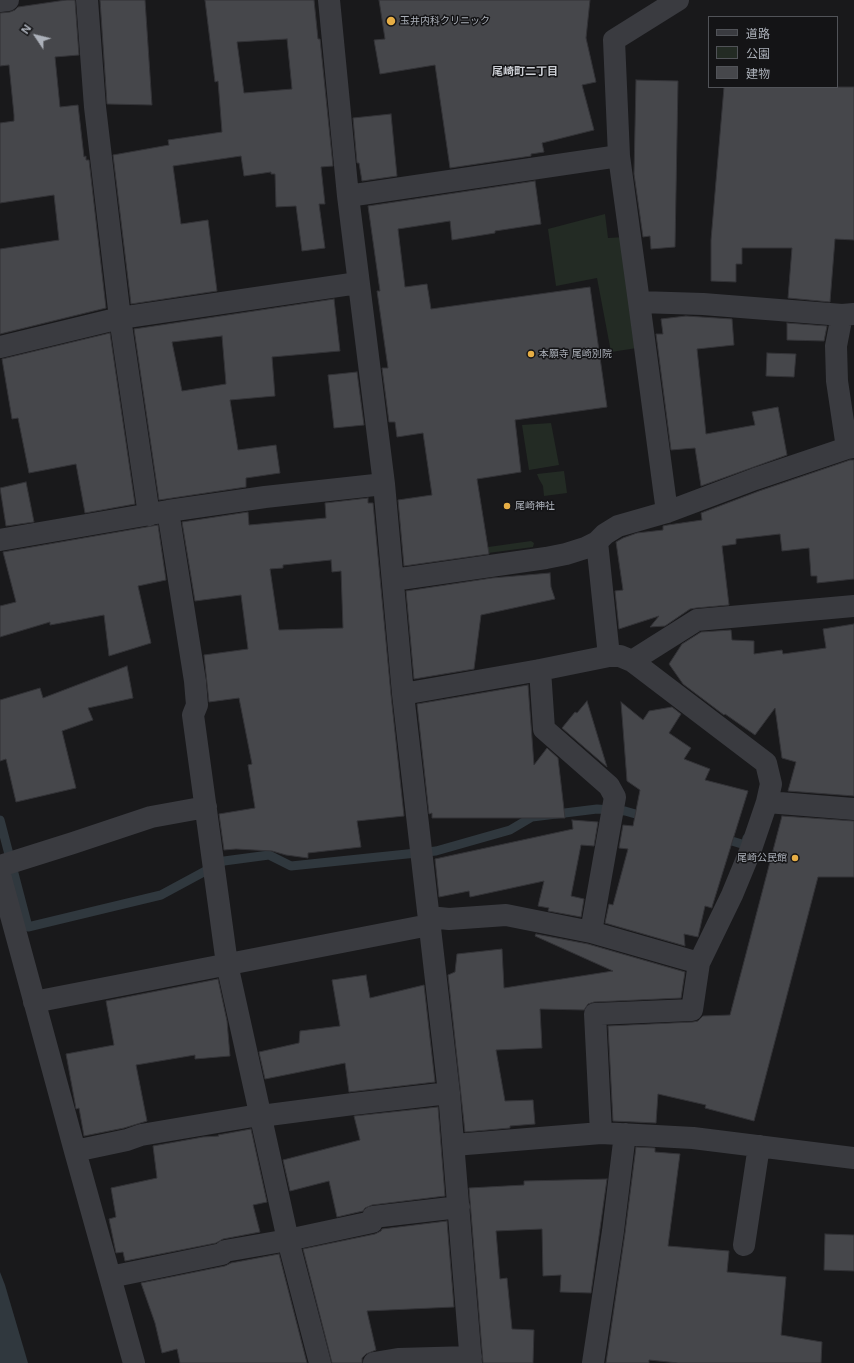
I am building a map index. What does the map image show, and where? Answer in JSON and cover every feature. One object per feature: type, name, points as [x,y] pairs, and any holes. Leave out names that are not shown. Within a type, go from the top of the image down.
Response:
[{"type":"street","points":[[0,1],[8,0]]},
{"type":"street","points":[[87,0],[95,107],[120,318],[159,513],[195,681],[197,706],[193,715],[227,964],[288,1240],[320,1363]]},
{"type":"street","points":[[329,0],[348,196],[384,484],[403,694],[449,1093],[471,1360],[398,1359],[374,1363]]},
{"type":"street","points":[[667,512],[619,156],[614,40],[678,0]]},
{"type":"street","points":[[348,196],[619,156]]},
{"type":"street","points":[[0,347],[120,318],[358,283]]},
{"type":"street","points":[[393,580],[546,558],[585,548],[597,542],[605,534],[618,526],[667,512],[695,500],[850,448],[837,381],[836,346],[848,315],[704,304],[639,302]]},
{"type":"street","points":[[0,540],[159,513],[265,498],[384,484]]},
{"type":"street","points":[[597,542],[608,656]]},
{"type":"street","points":[[632,662],[697,620],[854,606]]},
{"type":"street","points":[[403,694],[540,670],[608,656],[620,656],[632,662],[766,762],[772,784],[767,802],[751,849],[732,895],[699,963],[692,1010],[595,1014],[601,1133]]},
{"type":"street","points":[[540,670],[544,729],[609,786],[615,797],[591,932]]},
{"type":"street","points":[[767,802],[854,809]]},
{"type":"street","points":[[0,866],[151,817],[206,807]]},
{"type":"street","points":[[0,875],[134,1363]]},
{"type":"street","points":[[34,1002],[168,977],[429,921],[449,919],[506,916],[591,932],[699,963]]},
{"type":"street","points":[[75,1151],[127,1140],[141,1135],[253,1116],[449,1093]]},
{"type":"street","points":[[454,1145],[601,1133],[693,1138],[854,1158]]},
{"type":"street","points":[[593,1363],[613,1231],[625,1134]]},
{"type":"street","points":[[744,1245],[759,1146]]},
{"type":"street","points":[[110,1277],[222,1254],[225,1251],[288,1240],[372,1222],[373,1217],[459,1207]]},
{"type":"green space","points":[[605,214],[608,238],[625,237],[637,348],[611,352],[597,278],[556,286],[548,229]]},
{"type":"green space","points":[[551,423],[559,465],[529,470],[522,425]]},
{"type":"green space","points":[[564,471],[567,493],[544,496],[543,486],[537,474]]},
{"type":"green space","points":[[531,541],[534,543],[533,547],[451,558],[467,550]]},
{"type":"shaded area","points":[[0,1272],[5,1285],[28,1363],[0,1363]]},
{"type":"building","points":[[75,0],[79,55],[55,57],[60,107],[78,105],[84,157],[86,156],[86,160],[89,160],[106,308],[0,334],[0,249],[59,240],[54,195],[0,203],[0,123],[14,121],[14,115],[9,65],[0,66],[0,13],[10,12],[18,7]]},
{"type":"building","points":[[100,0],[145,0],[152,105],[107,104]]},
{"type":"building","points":[[205,0],[314,0],[318,39],[320,39],[333,166],[321,167],[325,204],[319,204],[325,248],[302,251],[296,206],[276,207],[275,174],[271,174],[271,172],[244,176],[241,156],[173,166],[181,224],[208,220],[217,291],[131,304],[113,155],[169,145],[168,140],[222,132],[218,81],[215,82]],"holes":[[[287,39],[292,89],[244,93],[237,42]]]},
{"type":"building","points":[[379,0],[590,0],[586,38],[596,82],[582,85],[594,130],[542,143],[544,152],[531,154],[531,156],[450,168],[435,65],[380,74],[374,40],[385,39]]},
{"type":"building","points":[[636,80],[678,81],[675,247],[651,249],[650,236],[643,237],[634,174]]},
{"type":"building","points":[[854,87],[854,240],[835,239],[830,302],[788,298],[792,248],[742,248],[742,264],[736,264],[736,282],[711,281],[711,240],[724,88]]},
{"type":"building","points":[[391,114],[397,176],[362,181],[359,163],[357,163],[353,118]]},
{"type":"building","points":[[535,181],[541,224],[495,231],[495,233],[452,240],[450,221],[398,229],[405,287],[427,284],[431,309],[590,287],[607,407],[515,420],[521,472],[477,479],[489,554],[404,566],[398,500],[432,495],[423,433],[397,437],[395,422],[389,422],[382,368],[388,368],[377,291],[380,291],[368,206]]},
{"type":"building","points":[[334,299],[340,351],[272,357],[275,396],[230,400],[238,450],[276,445],[280,473],[246,478],[246,487],[159,500],[134,329]],"holes":[[[222,336],[226,384],[182,391],[172,342]]]},
{"type":"building","points":[[686,316],[732,319],[734,345],[697,349],[706,434],[755,425],[752,412],[778,407],[787,455],[701,486],[695,448],[671,450],[656,334],[663,334],[661,319]]},
{"type":"building","points":[[787,323],[827,326],[824,341],[787,340]]},
{"type":"building","points":[[110,333],[135,504],[85,513],[76,464],[29,473],[18,418],[12,419],[2,359]]},
{"type":"building","points":[[767,353],[796,354],[794,377],[766,376]]},
{"type":"building","points":[[357,372],[364,425],[334,428],[328,375]]},
{"type":"building","points":[[850,460],[854,460],[854,579],[817,583],[817,576],[811,576],[809,548],[782,551],[780,534],[736,539],[736,544],[722,546],[729,605],[690,609],[665,626],[650,627],[659,616],[619,629],[615,591],[623,590],[616,542],[637,533],[663,530],[663,526],[702,520],[701,513],[759,491]]},
{"type":"building","points":[[26,482],[34,522],[6,526],[0,488]]},
{"type":"building","points":[[368,498],[368,503],[373,503],[404,816],[357,821],[361,847],[308,853],[308,858],[286,855],[272,851],[236,849],[224,850],[219,814],[255,808],[248,765],[252,764],[239,698],[209,702],[204,655],[248,649],[241,595],[195,601],[182,522],[248,512],[249,525],[326,518],[325,503]],"holes":[[[331,560],[332,572],[341,571],[343,628],[279,630],[270,569],[283,568],[283,565]]]},
{"type":"building","points":[[158,525],[166,580],[138,586],[151,643],[109,656],[104,615],[50,625],[50,622],[0,637],[0,606],[16,602],[3,552]]},
{"type":"building","points":[[550,573],[551,587],[555,599],[481,615],[474,669],[414,679],[406,591],[492,578]]},
{"type":"building","points":[[854,624],[854,796],[788,791],[796,762],[782,758],[775,708],[755,735],[725,714],[724,715],[683,684],[669,664],[682,644],[701,632],[731,630],[732,640],[754,641],[754,654],[782,650],[783,654],[826,648],[823,629]]},
{"type":"building","points":[[127,666],[133,698],[88,708],[93,720],[62,731],[76,788],[16,802],[6,759],[0,761],[0,700],[40,688],[43,698]]},
{"type":"building","points":[[528,685],[534,765],[547,748],[558,758],[565,818],[432,818],[432,813],[429,814],[417,704]]},
{"type":"building","points":[[587,701],[607,767],[562,728],[575,712],[577,713]]},
{"type":"building","points":[[621,702],[643,720],[649,711],[672,707],[681,714],[669,733],[691,748],[684,759],[710,769],[705,780],[748,791],[712,908],[705,906],[698,937],[684,934],[685,946],[605,923],[609,904],[613,905],[628,849],[619,848],[623,825],[633,826],[640,790],[627,781]]},
{"type":"building","points":[[782,816],[854,821],[854,877],[818,877],[754,1121],[705,1108],[706,1105],[658,1094],[656,1123],[613,1121],[608,1026],[693,1022],[698,1021],[703,1016],[730,1015]]},
{"type":"building","points":[[572,820],[598,822],[594,846],[581,845],[571,896],[584,899],[581,917],[548,911],[549,908],[538,906],[544,881],[470,897],[469,891],[439,897],[435,859],[573,829]]},
{"type":"building","points":[[536,934],[588,944],[685,972],[681,998],[594,1002],[588,1004],[584,1010],[540,1009],[542,1048],[496,1050],[505,1101],[533,1100],[535,1124],[465,1132],[448,975],[455,972],[457,954],[502,949],[504,988],[613,971],[535,936]]},
{"type":"building","points":[[366,975],[370,998],[424,985],[435,1082],[349,1092],[345,1063],[265,1079],[259,1052],[299,1043],[300,1031],[340,1026],[332,980]]},
{"type":"building","points":[[218,979],[227,1021],[230,1056],[195,1059],[195,1055],[136,1065],[147,1121],[124,1128],[84,1136],[79,1108],[76,1109],[66,1054],[114,1045],[106,1001]]},
{"type":"building","points":[[438,1107],[445,1196],[372,1205],[365,1208],[363,1211],[337,1217],[329,1181],[290,1191],[283,1160],[360,1140],[354,1116]]},
{"type":"building","points":[[251,1129],[267,1202],[253,1205],[260,1232],[223,1239],[216,1243],[125,1261],[123,1252],[116,1253],[109,1219],[116,1217],[111,1188],[157,1178],[153,1146],[203,1137],[219,1136],[218,1135]]},
{"type":"building","points":[[636,1147],[655,1148],[655,1152],[680,1154],[668,1246],[729,1251],[727,1272],[786,1277],[781,1335],[822,1342],[821,1363],[678,1363],[649,1360],[649,1363],[606,1363]]},
{"type":"building","points":[[607,1179],[591,1293],[560,1292],[561,1275],[543,1276],[542,1229],[496,1231],[500,1279],[507,1278],[512,1329],[534,1330],[533,1363],[483,1363],[469,1188],[524,1185],[524,1181]]},
{"type":"building","points":[[447,1221],[454,1307],[367,1311],[376,1350],[366,1354],[362,1358],[362,1363],[332,1363],[303,1249],[375,1234],[382,1229]]},
{"type":"building","points":[[825,1234],[854,1235],[854,1271],[824,1270]]},
{"type":"building","points":[[279,1254],[307,1363],[180,1363],[177,1349],[162,1353],[155,1323],[141,1283]]},
{"type":"waterway","points":[[0,820],[28,927],[161,895],[224,861],[269,855],[291,866],[436,851],[510,830],[532,817],[597,809],[625,811],[646,817]]},
{"type":"waterway","points":[[722,838],[745,845],[747,838]]},
{"type":"place","name":"玉井内科クリニック","points":[[391,21]]},
{"type":"place","name":"本願寺 尾崎別院","points":[[531,354]]},
{"type":"place","name":"尾崎神社","points":[[507,506]]},
{"type":"place","name":"尾崎公民館","points":[[795,858]]},
{"type":"district","name":"尾崎町二丁目","points":[[525,72]]}]
